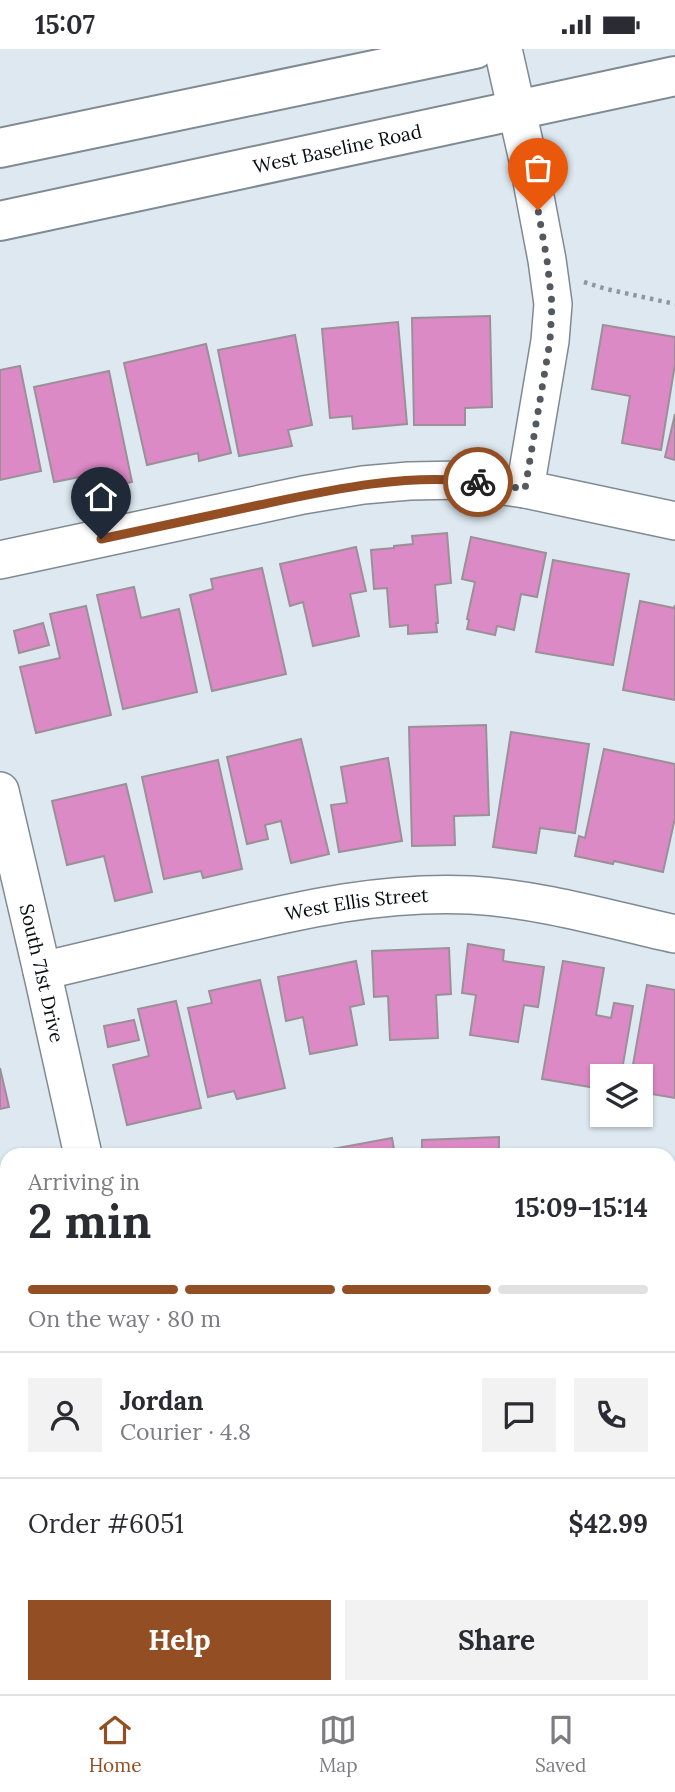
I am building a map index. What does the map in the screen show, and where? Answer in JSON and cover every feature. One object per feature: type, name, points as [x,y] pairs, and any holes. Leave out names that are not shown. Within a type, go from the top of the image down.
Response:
[{"type":"main road","points":[[0,148],[475,49]]},
{"type":"main road","name":"West Baseline Road","points":[[0,221],[675,76]]},
{"type":"street","points":[[503,49],[547,260],[552,304],[550,341],[525,489]]},
{"type":"street","points":[[0,561],[303,495],[409,481],[463,480],[525,489],[675,521]]},
{"type":"street","name":"South 71st Drive","points":[[0,791],[81,1148]]},
{"type":"street","name":"West Ellis Street","points":[[42,971],[306,909],[357,900],[408,896],[471,895],[528,902],[675,934]]},
{"type":"path","points":[[547,260],[581,281],[675,303]]},
{"type":"building","points":[[490,316],[492,407],[465,408],[465,425],[414,425],[412,318]]},
{"type":"building","points":[[398,322],[407,424],[353,429],[352,416],[330,418],[322,329]]},
{"type":"building","points":[[603,325],[675,337],[675,364],[661,450],[622,443],[630,396],[592,389]]},
{"type":"building","points":[[295,335],[312,425],[288,430],[292,446],[239,456],[218,350]]},
{"type":"building","points":[[206,344],[231,453],[199,461],[198,453],[147,465],[124,363]]},
{"type":"building","points":[[20,366],[41,471],[0,480],[0,370]]},
{"type":"building","points":[[109,371],[132,482],[84,492],[80,477],[54,482],[34,387]]},
{"type":"building","points":[[675,414],[675,460],[665,457]]},
{"type":"building","points":[[447,533],[451,583],[435,585],[437,632],[408,634],[408,625],[390,627],[387,588],[374,589],[371,550],[413,544],[412,536]]},
{"type":"building","points":[[471,537],[546,553],[537,597],[521,594],[514,630],[497,626],[495,635],[467,629],[475,582],[462,579]]},
{"type":"building","points":[[356,547],[366,591],[350,594],[359,636],[313,646],[303,602],[290,606],[280,564]]},
{"type":"building","points":[[553,560],[629,574],[613,665],[536,652]]},
{"type":"building","points":[[262,568],[286,674],[212,691],[190,595],[213,589],[211,579]]},
{"type":"building","points":[[134,587],[141,618],[179,609],[197,692],[123,709],[97,595]]},
{"type":"building","points":[[640,601],[674,608],[675,605],[675,700],[623,690]]},
{"type":"building","points":[[86,606],[111,715],[36,733],[20,667],[60,658],[50,614]]},
{"type":"building","points":[[43,623],[49,645],[19,653],[14,631]]},
{"type":"building","points":[[486,725],[489,815],[454,816],[455,845],[412,846],[409,727]]},
{"type":"building","points":[[511,732],[589,744],[575,833],[540,828],[536,853],[493,847]]},
{"type":"building","points":[[301,739],[329,854],[291,863],[281,821],[265,825],[268,839],[247,844],[227,757]]},
{"type":"building","points":[[604,749],[675,764],[675,818],[663,872],[575,856],[579,836],[585,838]]},
{"type":"building","points":[[388,758],[402,841],[339,852],[331,805],[347,803],[341,767]]},
{"type":"building","points":[[218,760],[242,869],[203,878],[201,871],[164,879],[142,777]]},
{"type":"building","points":[[126,784],[152,892],[115,901],[104,856],[67,865],[52,801]]},
{"type":"building","points":[[468,944],[504,950],[503,961],[544,967],[538,1007],[524,1005],[518,1042],[470,1035],[476,995],[462,993]]},
{"type":"building","points":[[449,948],[451,994],[436,995],[438,1038],[390,1040],[388,996],[374,997],[372,951]]},
{"type":"building","points":[[356,961],[364,1004],[350,1007],[357,1045],[310,1054],[303,1017],[286,1021],[278,977]]},
{"type":"building","points":[[563,961],[604,968],[596,1015],[611,1018],[614,1003],[633,1006],[623,1064],[590,1064],[590,1087],[542,1079]]},
{"type":"building","points":[[260,980],[285,1088],[237,1099],[234,1091],[208,1097],[188,1008],[212,1003],[209,991]]},
{"type":"building","points":[[647,985],[675,990],[675,1098],[653,1094],[653,1064],[633,1064]]},
{"type":"building","points":[[176,1001],[201,1108],[127,1125],[113,1065],[149,1056],[138,1009]]},
{"type":"building","points":[[134,1020],[139,1040],[108,1047],[104,1026]]},
{"type":"building","points":[[0,1068],[9,1107],[0,1109]]},
{"type":"building","points":[[499,1137],[499,1148],[422,1148],[422,1140]]},
{"type":"building","points":[[392,1138],[394,1148],[338,1148]]},
{"type":"way so far","points":[[478,482],[525,489],[550,341],[552,304],[538,210]]},
{"type":"route","points":[[101,539],[303,495],[363,485],[409,481],[478,482]]}]
